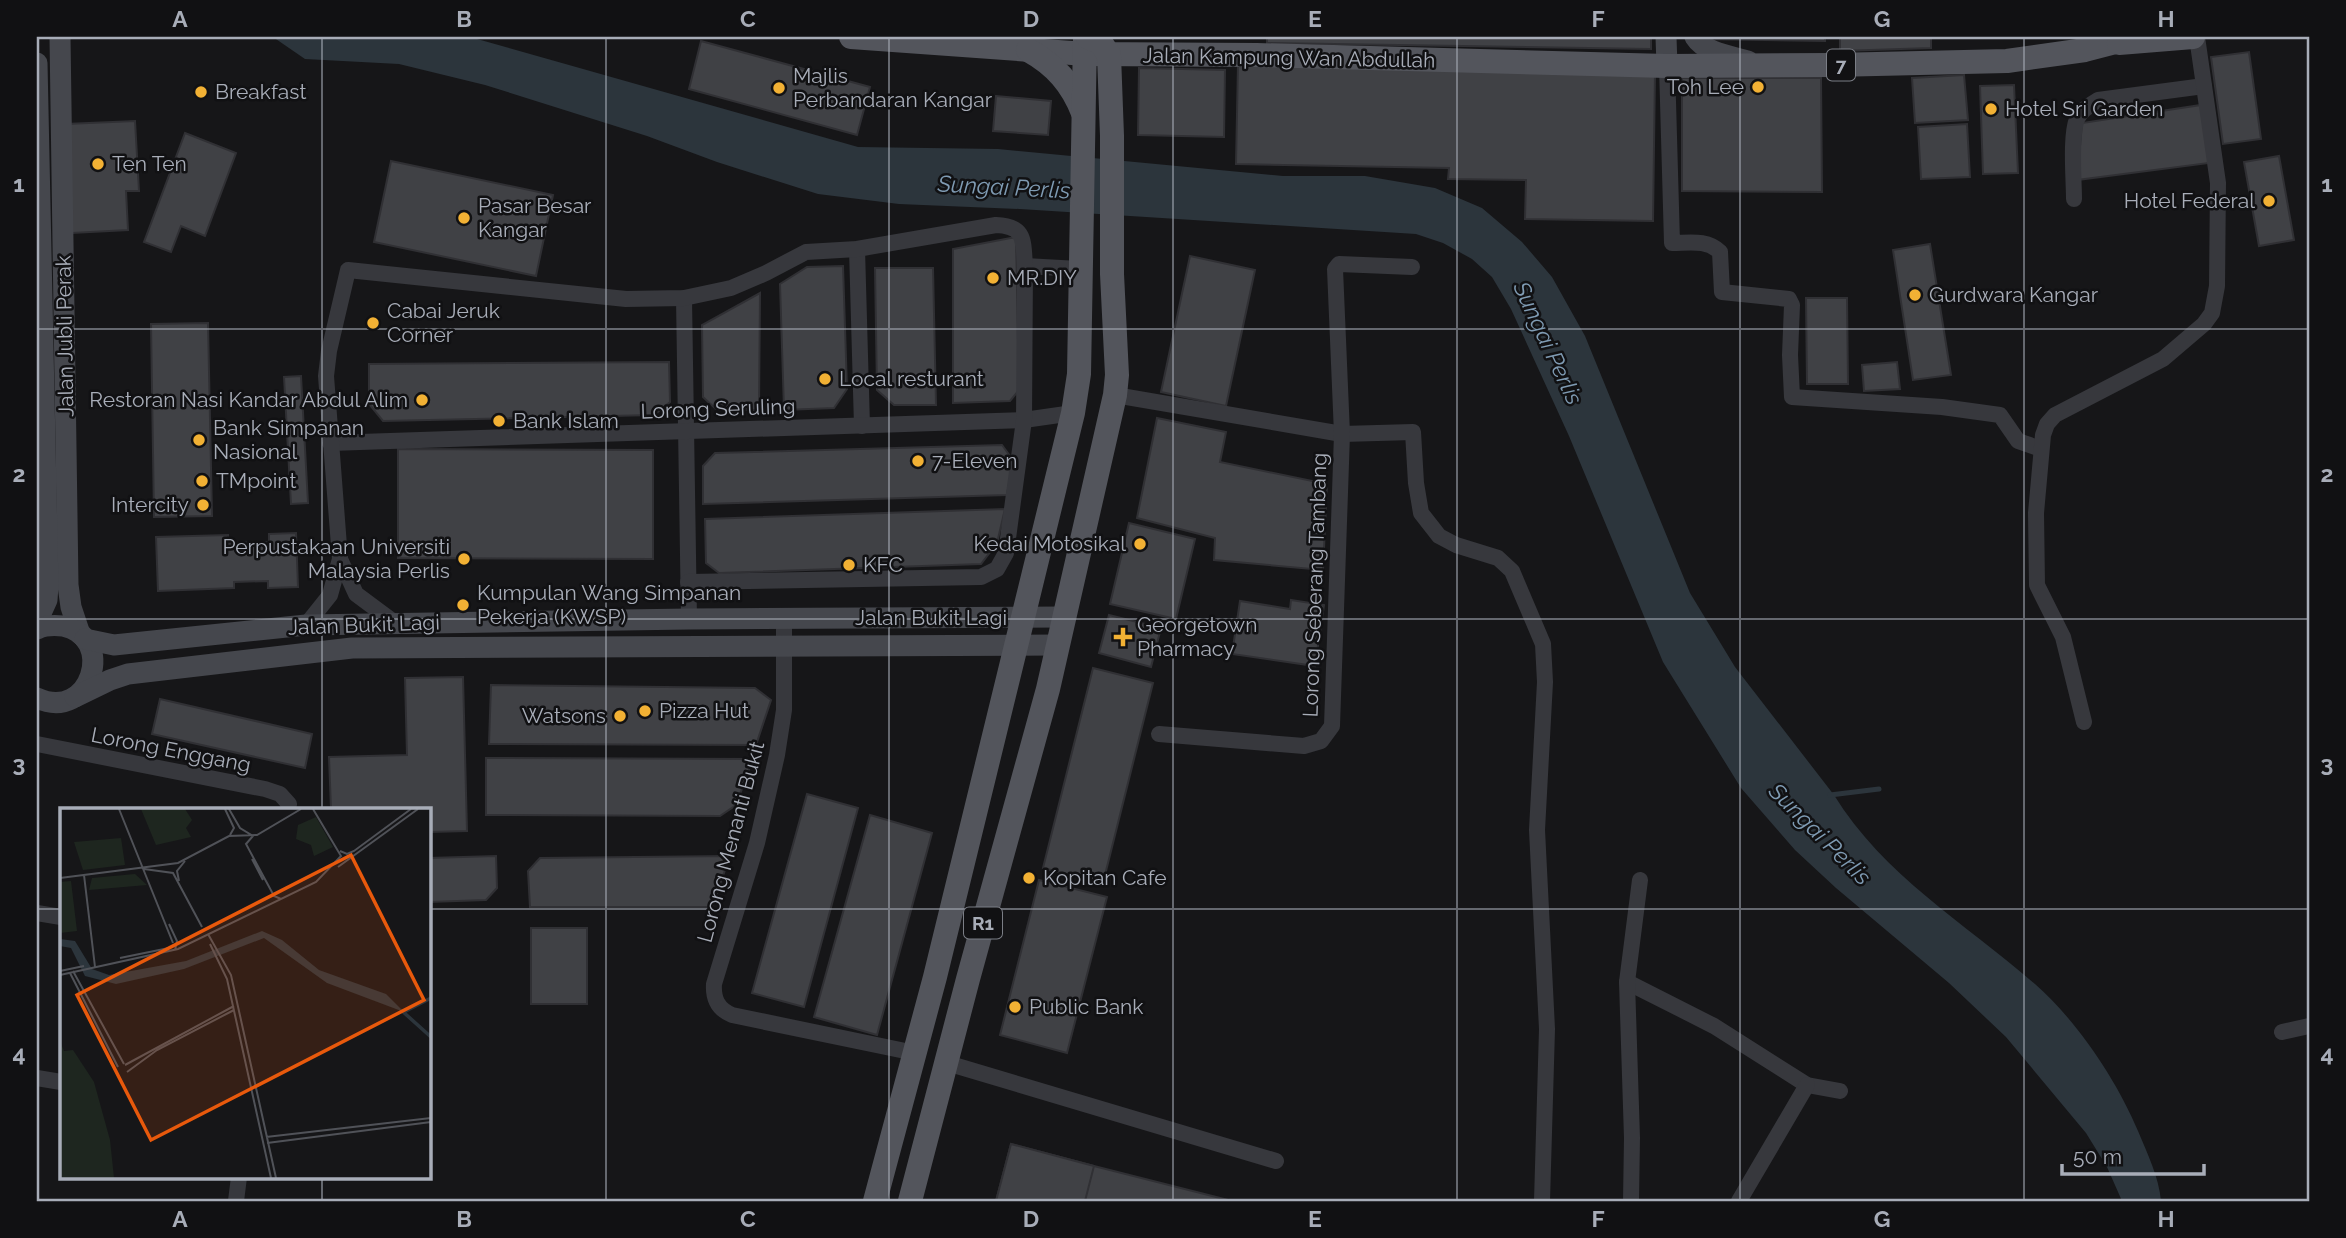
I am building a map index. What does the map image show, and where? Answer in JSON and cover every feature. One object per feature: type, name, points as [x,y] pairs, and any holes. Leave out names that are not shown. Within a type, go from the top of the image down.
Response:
[{"type":"main road","name":"7","points":[[1667,66],[2016,60],[2085,50],[2123,40],[2195,37]]},
{"type":"main road","points":[[871,38],[1024,48],[1099,44]]},
{"type":"main road","name":"Jalan Kampung Wan Abdullah","points":[[1099,44],[1147,55],[1257,55],[1667,66]]},
{"type":"main road","name":"R1","points":[[875,1201],[915,1053],[1073,413],[1079,374],[1079,269],[1085,125],[1099,44]]},
{"type":"main road","name":"R1","points":[[910,1201],[1048,689],[1115,395],[1117,374],[1111,232],[1112,136],[1099,44]]},
{"type":"main road","points":[[1024,48],[1045,60],[1062,75],[1076,95],[1085,125]]},
{"type":"street","name":"Jalan Jubli Perak","points":[[60,37],[68,585],[71,607],[94,664],[85,688],[75,697]]},
{"type":"street","points":[[1667,37],[1672,243],[1706,243],[1714,246],[1720,252],[1722,292],[1789,299],[1792,305],[1790,355],[1793,397],[1942,407],[2000,415],[2018,441],[2041,449]]},
{"type":"street","points":[[1695,37],[1711,50],[1763,65]]},
{"type":"street","points":[[2084,722],[2063,637],[2037,585],[2036,513],[2041,449],[2047,424],[2055,415],[2163,359],[2204,324],[2212,313],[2217,286],[2218,183],[2195,37]]},
{"type":"street","name":"Jalan Jubli Perak","points":[[37,63],[48,586],[47,600],[37,622]]},
{"type":"street","points":[[2074,199],[2075,130],[2078,117],[2087,107],[2098,100],[2204,86]]},
{"type":"street","points":[[395,623],[356,594],[340,559],[326,363],[348,270],[626,299],[684,298],[731,288],[806,252],[857,249],[996,225],[1009,225],[1018,231],[1023,240],[1024,266],[1024,420],[1006,553],[997,569],[981,577],[688,582]]},
{"type":"street","points":[[857,249],[862,426]]},
{"type":"street","name":"Lorong Seberang Tambang","points":[[1159,734],[1304,746],[1321,741],[1332,726],[1342,434],[1335,269],[1339,264],[1412,267]]},
{"type":"street","points":[[1024,266],[1079,269]]},
{"type":"street","points":[[684,298],[689,619]]},
{"type":"street","points":[[1115,395],[1342,434],[1413,432],[1416,483],[1422,513],[1439,536],[1456,545],[1499,558],[1512,571],[1543,645],[1545,682],[1537,830],[1547,1029],[1542,1201]]},
{"type":"street","name":"Lorong Seruling","points":[[330,443],[1024,420],[1073,413]]},
{"type":"street","points":[[306,625],[330,595],[340,559]]},
{"type":"street","name":"Jalan Bukit Lagi","points":[[37,629],[55,625],[68,627],[82,637],[114,645],[306,625],[1065,617]]},
{"type":"street","name":"Lorong Menanti Bukit","points":[[784,619],[784,710],[777,755],[757,843],[713,994],[717,1005],[732,1015],[915,1053]]},
{"type":"street","name":"Jalan Bukit Lagi","points":[[75,697],[128,674],[352,648],[1058,645]]},
{"type":"street","points":[[37,698],[52,703],[75,697]]},
{"type":"street","name":"Lorong Enggang","points":[[37,744],[265,789],[279,794],[289,804],[288,808]]},
{"type":"street","points":[[1631,1201],[1632,1138],[1627,982],[1640,880]]},
{"type":"street","points":[[37,912],[60,916]]},
{"type":"street","points":[[1627,982],[1713,1026],[1807,1085],[1840,1091]]},
{"type":"street","points":[[2282,1032],[2309,1026]]},
{"type":"street","points":[[947,1063],[1276,1161]]},
{"type":"street","points":[[37,1078],[60,1082]]},
{"type":"street","points":[[1739,1201],[1807,1085]]},
{"type":"street","points":[[236,1201],[239,1178]]},
{"type":"water","name":"Sungai Perlis","points":[[273,37],[470,37],[858,147],[998,149],[1283,176],[1365,176],[1435,188],[1482,208],[1522,242],[1552,277],[1585,336],[1690,593],[1735,667],[1854,824],[1877,850],[1927,897],[2035,984],[2066,1015],[2119,1091],[2152,1165],[2161,1201],[2122,1201],[2107,1167],[2086,1133],[2006,1037],[1949,983],[1795,850],[1741,788],[1663,662],[1569,436],[1511,309],[1492,277],[1472,259],[1443,243],[1416,234],[899,204],[818,194],[485,85],[399,64],[305,59]]},
{"type":"building","points":[[1267,37],[1651,37],[1651,49],[1267,43]]},
{"type":"building","points":[[1825,37],[1825,41],[1702,39]]},
{"type":"building","points":[[1840,37],[1931,37],[1931,48],[1840,51]]},
{"type":"building","name":"Majlis Perbandaran Kangar","points":[[701,41],[870,87],[857,135],[689,89]]},
{"type":"building","points":[[2249,52],[2261,139],[2223,144],[2211,57]]},
{"type":"building","points":[[1238,64],[1655,72],[1653,221],[1525,219],[1526,180],[1448,179],[1449,168],[1236,164]]},
{"type":"building","points":[[1139,68],[1225,70],[1224,137],[1138,135]]},
{"type":"building","points":[[1964,75],[1968,120],[1915,123],[1912,78]]},
{"type":"building","points":[[1682,78],[1821,78],[1822,192],[1682,191]]},
{"type":"building","points":[[2014,85],[2018,173],[1983,174],[1980,86]]},
{"type":"building","points":[[996,96],[1051,101],[1048,135],[993,131]]},
{"type":"building","points":[[2201,105],[2209,163],[2077,180],[2082,123]]},
{"type":"building","points":[[135,121],[139,191],[126,191],[128,230],[72,233],[66,124]]},
{"type":"building","points":[[1967,124],[1970,177],[1921,179],[1918,127]]},
{"type":"building","points":[[185,133],[236,153],[205,236],[181,226],[171,252],[144,242]]},
{"type":"building","name":"Hotel Federal","points":[[2279,156],[2294,240],[2259,246],[2244,162]]},
{"type":"building","name":"Pasar Besar Kangar","points":[[391,161],[553,195],[536,276],[374,242]]},
{"type":"building","points":[[1016,237],[1019,390],[1010,401],[953,403],[953,249]]},
{"type":"building","points":[[1930,244],[1951,375],[1913,380],[1893,250]]},
{"type":"building","points":[[1190,256],[1255,270],[1226,406],[1161,392]]},
{"type":"building","points":[[843,266],[847,389],[834,408],[784,410],[780,284],[807,267]]},
{"type":"building","points":[[875,268],[933,268],[936,405],[894,405],[877,390]]},
{"type":"building","points":[[760,293],[759,410],[717,410],[703,397],[702,325]]},
{"type":"building","points":[[1806,298],[1847,298],[1848,384],[1807,384]]},
{"type":"building","points":[[208,323],[212,516],[154,517],[151,324]]},
{"type":"building","points":[[669,362],[670,402],[654,415],[383,421],[369,404],[369,364]]},
{"type":"building","points":[[1897,362],[1900,389],[1864,391],[1862,365]]},
{"type":"building","points":[[301,376],[308,503],[291,504],[284,377]]},
{"type":"building","points":[[1157,418],[1226,432],[1220,462],[1327,484],[1323,570],[1214,560],[1215,538],[1137,518]]},
{"type":"building","points":[[1002,445],[1013,460],[1007,495],[703,504],[703,466],[715,453]]},
{"type":"building","points":[[398,449],[653,450],[653,559],[398,558]]},
{"type":"building","points":[[1005,509],[997,543],[981,564],[719,573],[706,563],[705,519]]},
{"type":"building","points":[[1129,523],[1195,539],[1176,619],[1110,604]]},
{"type":"building","points":[[296,533],[298,587],[268,588],[268,581],[234,582],[234,588],[158,591],[156,537],[228,535],[228,543],[269,542],[269,534]]},
{"type":"building","points":[[1291,600],[1324,605],[1315,666],[1232,654],[1240,601],[1290,609]]},
{"type":"building","points":[[1109,615],[1161,628],[1151,667],[1099,653]]},
{"type":"building","points":[[1093,668],[1153,683],[1103,883],[1043,868]]},
{"type":"building","points":[[463,677],[467,831],[430,832],[430,808],[331,808],[329,757],[407,755],[405,678]]},
{"type":"building","points":[[491,685],[755,688],[771,700],[756,745],[489,744]]},
{"type":"building","points":[[160,699],[312,734],[305,768],[152,734]]},
{"type":"building","points":[[486,758],[753,759],[736,805],[720,816],[486,815]]},
{"type":"building","points":[[807,794],[858,808],[804,1007],[752,993]]},
{"type":"building","points":[[870,815],[932,833],[877,1035],[814,1017]]},
{"type":"building","points":[[496,856],[497,888],[486,900],[430,902],[430,858]]},
{"type":"building","points":[[730,856],[712,907],[530,907],[528,871],[540,858]]},
{"type":"building","points":[[1039,880],[1107,897],[1067,1053],[1000,1035]]},
{"type":"building","points":[[531,928],[587,928],[587,1004],[531,1004]]},
{"type":"building","points":[[1011,1144],[1094,1166],[1232,1201],[996,1201]]},
{"type":"building","points":[[1011,1144],[1094,1166],[1085,1201],[996,1201]]},
{"type":"waterway","points":[[1830,795],[1879,789]]},
{"type":"place","name":"Toh Lee","points":[[1758,87]]},
{"type":"place","name":"Majlis Perbandaran Kangar","points":[[779,88]]},
{"type":"place","name":"Breakfast","points":[[201,92]]},
{"type":"place","name":"Hotel Sri Garden","points":[[1991,109]]},
{"type":"place","name":"Ten Ten","points":[[98,164]]},
{"type":"place","name":"Hotel Federal","points":[[2269,201]]},
{"type":"place","name":"Pasar Besar Kangar","points":[[464,218]]},
{"type":"place","name":"MR.DIY","points":[[993,278]]},
{"type":"place","name":"Gurdwara Kangar","points":[[1915,295]]},
{"type":"place","name":"Cabai Jeruk Corner","points":[[373,323]]},
{"type":"place","name":"Local resturant","points":[[825,379]]},
{"type":"place","name":"Restoran Nasi Kandar Abdul Alim","points":[[422,400]]},
{"type":"place","name":"Bank Islam","points":[[499,421]]},
{"type":"place","name":"Bank Simpanan Nasional","points":[[199,440]]},
{"type":"place","name":"7-Eleven","points":[[918,461]]},
{"type":"place","name":"TMpoint","points":[[202,481]]},
{"type":"place","name":"Intercity","points":[[203,505]]},
{"type":"place","name":"Kedai Motosikal","points":[[1140,544]]},
{"type":"place","name":"Perpustakaan Universiti Malaysia Perlis","points":[[464,559]]},
{"type":"place","name":"KFC","points":[[849,565]]},
{"type":"place","name":"Kumpulan Wang Simpanan Pekerja (KWSP)","points":[[463,605]]},
{"type":"place","name":"Georgetown Pharmacy","points":[[1123,637]]},
{"type":"place","name":"Pizza Hut","points":[[645,711]]},
{"type":"place","name":"Watsons","points":[[620,716]]},
{"type":"place","name":"Kopitan Cafe","points":[[1029,878]]},
{"type":"place","name":"Public Bank","points":[[1015,1007]]}]
